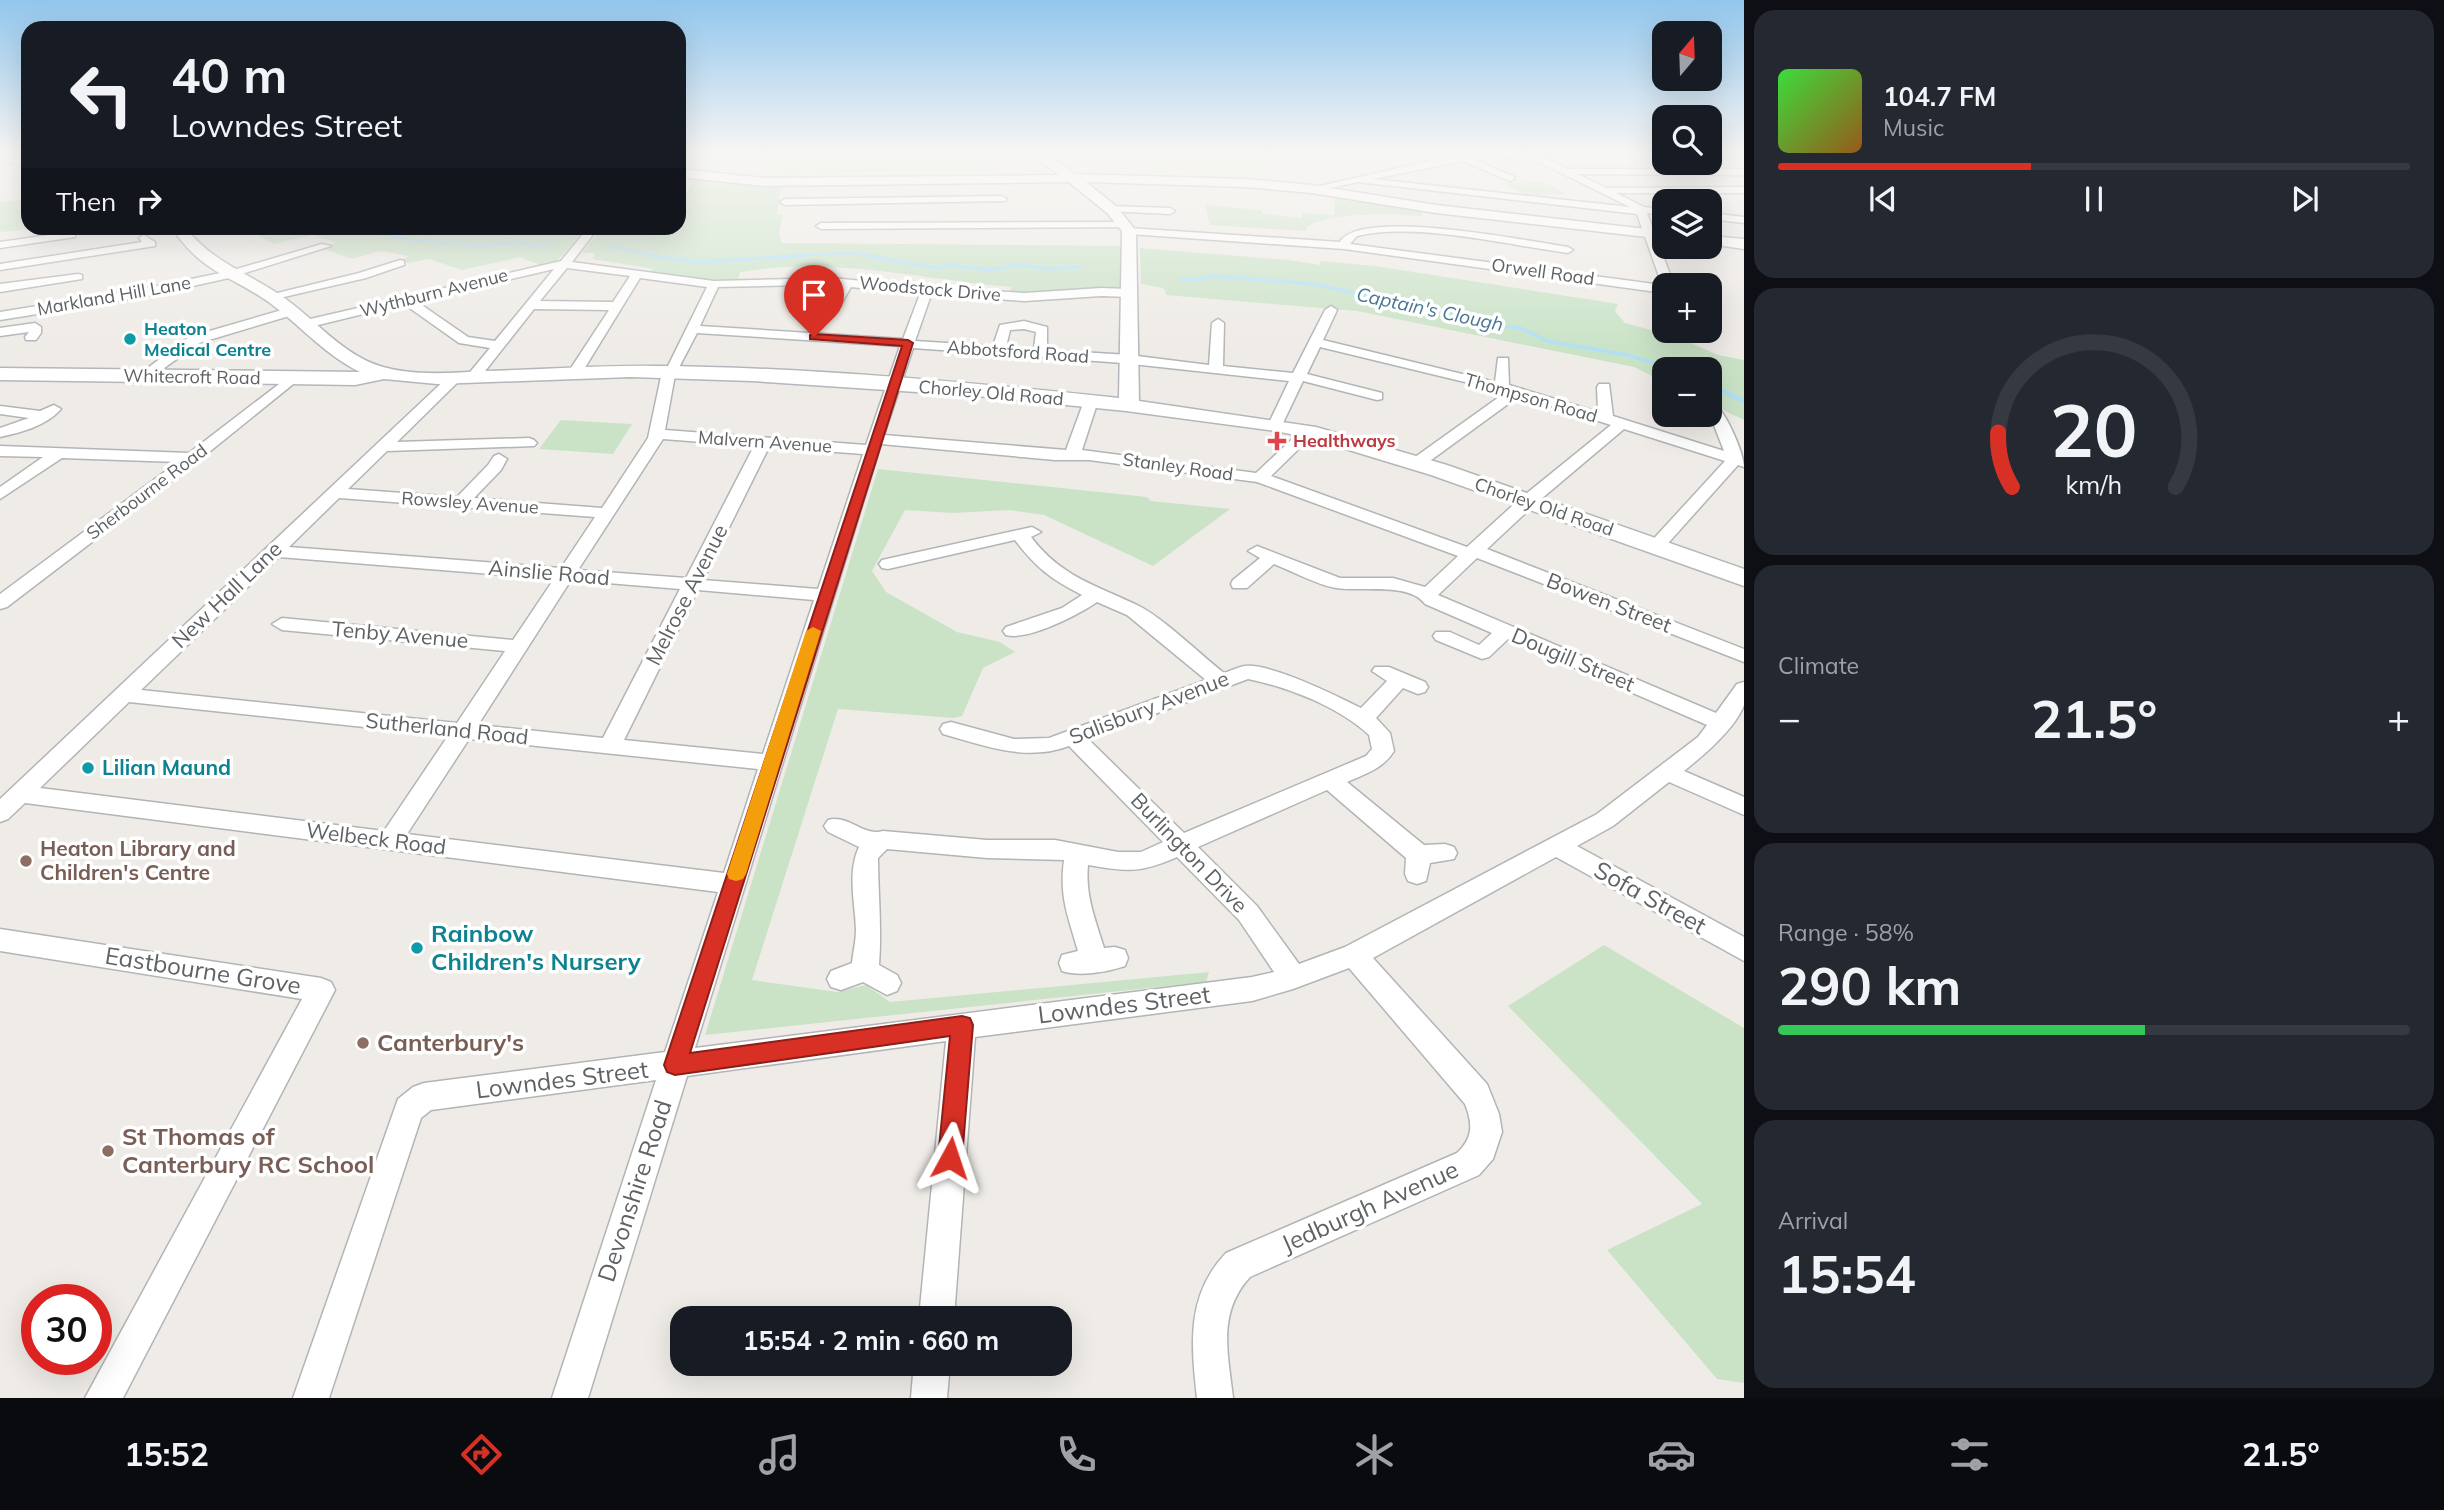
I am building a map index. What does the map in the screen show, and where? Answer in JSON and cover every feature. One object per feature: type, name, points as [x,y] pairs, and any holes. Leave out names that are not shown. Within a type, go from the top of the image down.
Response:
[{"type":"street","points":[[904,217],[906,226]]},
{"type":"street","points":[[1117,217],[1127,228],[1130,293],[1129,405]]},
{"type":"street","points":[[1432,232],[1435,217]]},
{"type":"street","points":[[1506,217],[1652,234]]},
{"type":"street","points":[[1643,217],[1663,273]]},
{"type":"street","points":[[1722,217],[1744,220]]},
{"type":"street","name":"Orwell Road","points":[[821,226],[1127,228],[1344,246],[1652,287]]},
{"type":"street","points":[[1344,246],[1347,238],[1365,230],[1390,228],[1565,245],[1574,276]]},
{"type":"street","name":"Chorley Old Road","points":[[185,235],[203,258],[228,275],[271,296],[351,361],[384,373],[464,378],[670,372],[893,385],[1091,401],[1275,425],[1309,431],[1417,463],[1744,578]]},
{"type":"street","name":"New Hall Lane","points":[[0,813],[382,447],[464,378],[498,345],[587,235]]},
{"type":"street","points":[[0,245],[71,236]]},
{"type":"street","points":[[0,267],[150,244],[144,238]]},
{"type":"street","points":[[1722,241],[1744,244]]},
{"type":"street","name":"Markland Hill Lane","points":[[0,316],[142,293],[228,275],[326,246]]},
{"type":"street","points":[[271,296],[372,282],[400,263]]},
{"type":"street","name":"Woodstock Drive","points":[[562,264],[714,284],[848,282],[927,291],[1025,297],[1105,291],[1130,293]]},
{"type":"street","name":"Wythburn Avenue","points":[[306,324],[562,264]]},
{"type":"street","points":[[574,374],[637,274]]},
{"type":"street","points":[[0,288],[78,277]]},
{"type":"street","points":[[813,281],[801,303],[821,308],[836,303],[848,282]]},
{"type":"street","points":[[372,282],[464,340],[498,345]]},
{"type":"street","points":[[390,841],[461,731],[568,575],[658,434],[670,372],[714,284]]},
{"type":"street","name":"Devonshire Road","points":[[570,1398],[825,595],[893,385],[927,291]]},
{"type":"street","points":[[531,304],[615,306]]},
{"type":"street","points":[[1275,425],[1331,310]]},
{"type":"street","points":[[144,376],[194,340],[292,311]]},
{"type":"street","points":[[1216,369],[1219,323]]},
{"type":"street","points":[[999,351],[1004,328],[1023,326],[1043,330],[1040,353]]},
{"type":"street","name":"Abbotsford Road","points":[[692,329],[1129,360],[1298,377],[1377,396]]},
{"type":"street","points":[[0,332],[33,332]]},
{"type":"street","name":"Thompson Road","points":[[1316,342],[1406,356],[1739,460]]},
{"type":"street","points":[[319,379],[351,361]]},
{"type":"street","points":[[1417,463],[1510,390],[1503,361]]},
{"type":"street","name":"Whitecroft Road","points":[[0,374],[360,379],[384,373]]},
{"type":"street","name":"Sherbourne Road","points":[[0,603],[193,458],[292,379]]},
{"type":"street","points":[[1428,594],[1614,421],[1604,387]]},
{"type":"street","points":[[1072,456],[1091,401]]},
{"type":"street","points":[[0,410],[48,412],[28,425],[0,433]]},
{"type":"street","points":[[1656,546],[1739,460],[1722,425]]},
{"type":"street","points":[[1260,478],[1309,431]]},
{"type":"street","name":"Malvern Avenue","points":[[658,434],[764,442],[874,444]]},
{"type":"street","name":"Melrose Avenue","points":[[610,747],[764,442]]},
{"type":"street","points":[[382,447],[529,443]]},
{"type":"street","name":"Stanley Road","points":[[874,444],[1098,456],[1260,478],[1471,552]]},
{"type":"street","points":[[0,451],[193,458]]},
{"type":"street","points":[[0,494],[59,453]]},
{"type":"street","points":[[461,502],[502,463]]},
{"type":"street","name":"Rowsley Avenue","points":[[334,493],[607,513]]},
{"type":"street","points":[[888,564],[913,562],[986,538],[1026,533],[1044,566],[1064,580],[1135,611],[1220,681]]},
{"type":"street","name":"Ainslie Road","points":[[273,551],[825,595]]},
{"type":"street","name":"Bowen Street","points":[[1471,552],[1744,656]]},
{"type":"street","name":"Dougill Street","points":[[1253,579],[1264,554],[1338,583],[1393,584],[1428,594],[1432,600],[1505,631],[1731,718]]},
{"type":"street","points":[[1013,631],[1029,619],[1069,612],[1095,595]]},
{"type":"street","name":"Tenby Avenue","points":[[282,624],[518,646]]},
{"type":"street","points":[[1443,636],[1482,653],[1505,631]]},
{"type":"street","name":"Salisbury Avenue","points":[[966,726],[998,743],[1029,747],[1051,745],[1247,672],[1263,674],[1363,719]]},
{"type":"street","points":[[864,977],[869,929],[865,909],[866,858],[875,844],[889,839],[987,849],[1055,849],[1132,862],[1152,859],[1374,761],[1383,751],[1377,730],[1363,719],[1400,679]]},
{"type":"street","name":"Lowndes Street","points":[[310,1398],[409,1109],[424,1097],[1252,989],[1293,978],[1354,956],[1614,814],[1731,718],[1744,689]]},
{"type":"street","name":"Sutherland Road","points":[[122,695],[772,763]]},
{"type":"street","name":"Burlington Drive","points":[[1073,737],[1248,913],[1293,978]]},
{"type":"street","points":[[1667,772],[1744,807]]},
{"type":"street","points":[[1330,780],[1365,809],[1418,864],[1445,853]]},
{"type":"street","name":"Welbeck Road","points":[[19,794],[733,884]]},
{"type":"street","points":[[836,826],[875,844]]},
{"type":"street","name":"Sofa Street","points":[[1556,846],[1744,950]]},
{"type":"street","points":[[1077,853],[1073,886],[1094,961]]},
{"type":"street","name":"Eastbourne Grove","points":[[0,940],[321,990],[103,1398]]},
{"type":"street","name":"Jedburgh Avenue","points":[[1215,1398],[1209,1332],[1211,1309],[1224,1276],[1247,1261],[1468,1164],[1480,1154],[1485,1142],[1485,1112],[1476,1094],[1354,956]]},
{"type":"street","points":[[937,1306],[962,1025]]},
{"type":"street","points":[[929,1398],[931,1376]]},
{"type":"green space","points":[[0,217],[21,217],[21,230],[0,232]]},
{"type":"green space","points":[[686,217],[782,217],[779,234],[782,243],[1121,246],[1122,290],[1010,295],[1011,287],[876,270],[810,266],[740,272],[738,280],[700,280],[649,273],[653,269],[593,259],[595,253],[582,253],[596,235],[686,235]]},
{"type":"green space","points":[[1208,217],[1295,217],[1338,217],[1319,221],[1308,226],[1306,231],[1210,225]]},
{"type":"green space","points":[[258,235],[313,235],[273,244]]},
{"type":"green space","points":[[313,235],[580,235],[557,261],[540,265],[520,257],[462,270],[429,259],[408,263],[402,260],[409,256],[380,251],[352,259],[322,248],[337,243]]},
{"type":"green space","points":[[1140,248],[1320,265],[1320,261],[1375,266],[1618,304],[1615,311],[1625,323],[1652,330],[1652,343],[1691,343],[1718,355],[1744,360],[1744,420],[1722,410],[1722,357],[1652,357],[1652,376],[1634,367],[1357,311],[1166,295],[1164,288],[1141,284]]},
{"type":"green space","points":[[561,420],[632,424],[613,454],[539,449]]},
{"type":"green space","points":[[878,469],[1147,497],[1151,501],[1230,509],[1153,566],[1044,515],[1009,510],[953,513],[905,510],[872,571],[886,592],[957,632],[1000,642],[1015,652],[983,668],[962,716],[954,718],[838,709],[752,980],[837,992],[866,985],[890,1002],[1209,972],[1206,982],[705,1035]]},
{"type":"green space","points":[[1604,945],[1744,1028],[1744,1383],[1717,1379],[1607,1250],[1702,1204],[1508,1006]]},
{"type":"waterway","name":"Captain's Clough","points":[[386,235],[415,241],[431,240],[441,244],[457,242],[473,246],[519,243],[533,246],[554,242]]},
{"type":"waterway","name":"Captain's Clough","points":[[607,246],[661,257]]},
{"type":"waterway","name":"Captain's Clough","points":[[775,257],[847,253],[883,257]]},
{"type":"waterway","name":"Captain's Clough","points":[[650,256],[696,262],[804,256]]},
{"type":"waterway","name":"Captain's Clough","points":[[868,256],[937,268],[949,265],[992,270],[1017,265],[1051,269],[1079,267]]},
{"type":"waterway","name":"Captain's Clough","points":[[1181,279],[1197,280],[1213,276],[1315,284],[1485,324],[1521,328],[1547,341],[1627,355],[1652,362]]},
{"type":"waterway","name":"Captain's Clough","points":[[1722,391],[1744,401]]},
{"type":"slow traffic","points":[[736,874],[813,631]]},
{"type":"place","name":"Heaton Medical Centre","points":[[130,339]]},
{"type":"place","name":"Healthways","points":[[1277,441]]},
{"type":"place","name":"Lilian Maund","points":[[88,768]]},
{"type":"place","name":"Heaton Library and Children's Centre","points":[[26,861]]},
{"type":"place","name":"Rainbow Children's Nursery","points":[[417,948]]},
{"type":"place","name":"Canterbury's","points":[[363,1043]]},
{"type":"place","name":"St Thomas of Canterbury RC School","points":[[108,1151]]},
{"type":"route","points":[[814,337],[908,343],[675,1065],[962,1025],[950,1158]]}]
